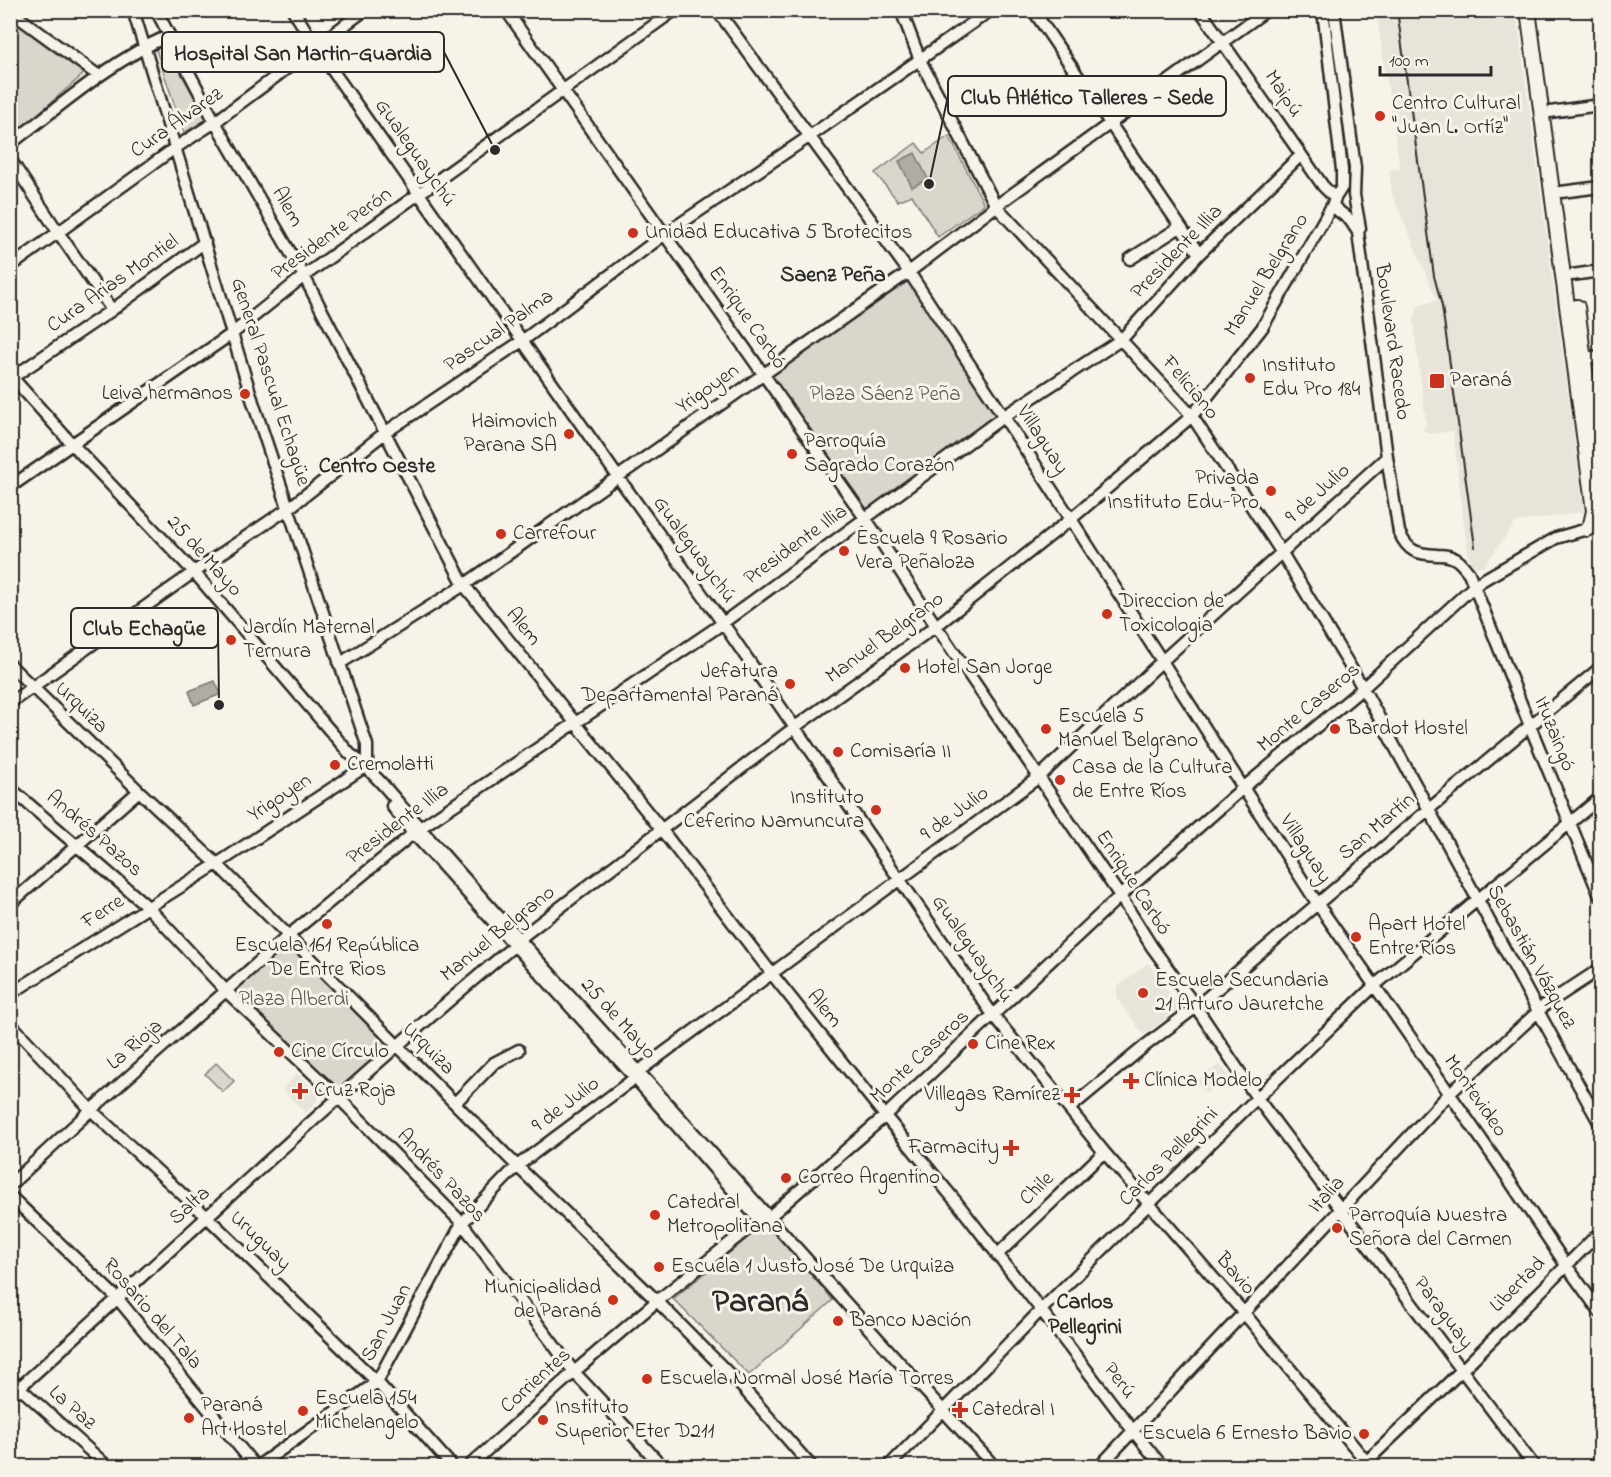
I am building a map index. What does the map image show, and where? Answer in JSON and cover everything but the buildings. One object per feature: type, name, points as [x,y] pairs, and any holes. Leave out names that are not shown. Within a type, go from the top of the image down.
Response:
[{"type":"main road","points":[[1528,10],[1594,510],[1591,524],[1596,526]]},
{"type":"main road","points":[[1537,10],[1600,484]]},
{"type":"street","name":"General Pascual Echagüe","points":[[133,10],[253,402],[366,746],[366,766]]},
{"type":"street","name":"Alem","points":[[156,10],[215,122],[304,276],[464,585],[661,830],[885,1116],[958,1204]]},
{"type":"street","name":"Gualeguaychú","points":[[294,10],[316,47],[722,622],[993,1015],[1070,1108]]},
{"type":"street","name":"Cura Álvarez","points":[[10,267],[175,148],[215,122],[365,10]]},
{"type":"street","name":"Enrique Carbó","points":[[506,10],[865,519],[1120,896],[1152,947],[1196,1007]]},
{"type":"street","name":"Presidente Perón","points":[[10,488],[232,333],[304,276],[675,10]]},
{"type":"street","name":"Villaguay","points":[[717,10],[909,272],[1071,519],[1317,903]]},
{"type":"street","name":"Feliciano","points":[[901,10],[920,60],[996,206],[1192,416],[1282,553],[1363,688],[1428,809]]},
{"type":"street","name":"Pascual Palma","points":[[10,703],[194,572],[289,508],[386,432],[522,341],[665,234],[991,10]]},
{"type":"street","points":[[1033,10],[1199,254]]},
{"type":"street","name":"Maipú","points":[[1200,10],[1323,186],[1337,202]]},
{"type":"street","name":"Yrigoyen","points":[[339,664],[464,585],[909,272],[996,206],[1267,10]]},
{"type":"street","points":[[1323,10],[1342,170],[1342,182],[1337,202],[1358,232]]},
{"type":"street","name":"Boulevard Racedo","points":[[1334,10],[1355,168],[1355,200],[1360,228],[1358,232],[1397,524],[1403,542],[1409,548],[1420,554],[1452,557],[1463,564],[1474,586]]},
{"type":"street","points":[[10,11],[99,76]]},
{"type":"street","points":[[10,144],[99,76],[144,46],[168,36]]},
{"type":"street","points":[[1550,112],[1600,105]]},
{"type":"street","name":"Presidente Illia","points":[[288,936],[417,831],[716,628],[1003,417],[1122,339],[1199,254],[1301,155]]},
{"type":"street","points":[[10,159],[112,310]]},
{"type":"street","points":[[1561,192],[1600,187]]},
{"type":"street","points":[[1343,192],[1355,200],[1350,212],[1337,202],[1343,192]]},
{"type":"street","name":"Manuel Belgrano","points":[[397,1045],[517,942],[795,727],[936,626],[1071,519],[1192,416],[1262,328],[1337,202]]},
{"type":"street","points":[[1130,259],[1180,227]]},
{"type":"street","name":"Cura Arias Montiel","points":[[12,376],[112,310],[205,242]]},
{"type":"street","points":[[1572,275],[1600,271]]},
{"type":"street","points":[[1584,358],[1600,356]]},
{"type":"street","name":"25 de Mayo","points":[[12,376],[72,444],[194,572],[350,754],[366,766],[370,780],[764,1219],[842,1298],[994,1467]]},
{"type":"street","name":"9 de Julio","points":[[517,1166],[899,879],[1039,777],[1161,662],[1387,457]]},
{"type":"street","name":"Monte Caseros","points":[[657,1301],[764,1219],[885,1116],[1120,896],[1243,788],[1363,688],[1474,586],[1556,538],[1596,526]]},
{"type":"street","name":"Ituzaingó","points":[[1474,586],[1600,896]]},
{"type":"street","name":"Urquiza","points":[[10,665],[216,864],[517,1166],[657,1301],[744,1389],[811,1467]]},
{"type":"street","name":"San Martín","points":[[1070,1108],[1196,1007],[1428,809],[1600,668]]},
{"type":"street","name":"Yrigoyen","points":[[216,864],[366,766]]},
{"type":"street","name":"Andrés Pazos","points":[[10,788],[148,907],[226,991],[338,1097],[462,1223],[574,1372],[662,1467]]},
{"type":"street","points":[[10,904],[139,791]]},
{"type":"street","name":"Carlos Pellegrini","points":[[889,1467],[1041,1310],[1374,986],[1600,798]]},
{"type":"street","name":"Sebastián Vázquez","points":[[1428,809],[1600,1124]]},
{"type":"street","name":"Ferre","points":[[10,994],[216,864]]},
{"type":"street","name":"Montevideo","points":[[1317,903],[1600,1312]]},
{"type":"street","name":"La Rioja","points":[[10,1185],[91,1110],[288,936]]},
{"type":"street","name":"Italia","points":[[1100,1467],[1449,1094],[1538,1011],[1600,969]]},
{"type":"street","name":"Paraguay","points":[[1196,1007],[1257,1098],[1534,1467]]},
{"type":"street","name":"Uruguay","points":[[10,1023],[91,1110],[207,1217],[377,1382],[452,1467]]},
{"type":"street","name":"Salta","points":[[10,1396],[397,1045]]},
{"type":"street","points":[[454,1103],[494,1064],[519,1050]]},
{"type":"street","name":"Bavio","points":[[1070,1108],[1148,1204],[1244,1313],[1366,1465]]},
{"type":"street","name":"Chile","points":[[997,1255],[1104,1152]]},
{"type":"street","name":"San Juan","points":[[257,1467],[377,1382],[462,1223],[517,1166]]},
{"type":"street","name":"Rosario del Tala","points":[[10,1196],[117,1299],[257,1467]]},
{"type":"street","name":"Perú","points":[[958,1204],[1162,1467]]},
{"type":"street","name":"Libertad","points":[[1366,1465],[1600,1232]]},
{"type":"street","name":"Corrientes","points":[[469,1467],[657,1301]]},
{"type":"street","name":"La Paz","points":[[10,1379],[107,1467]]},
{"type":"shaded area","points":[[1376,11],[1516,11],[1584,512],[1516,522],[1483,567],[1476,567],[1469,557],[1453,431],[1431,434],[1423,430],[1426,422],[1414,320],[1418,306],[1437,300],[1392,194],[1389,170],[1400,169]]},
{"type":"shaded area","points":[[915,153],[928,179],[912,187],[899,161]]},
{"type":"shaded area","points":[[215,681],[221,694],[194,705],[189,691]]},
{"type":"shaded area","name":"Escuela Secundaria 21 Arturo Jauretche","points":[[1148,963],[1180,1008],[1144,1035],[1117,999],[1117,987]]},
{"type":"shaded area","points":[[1220,1064],[1229,1076],[1206,1093],[1196,1081]]},
{"type":"shaded area","name":"Cruz Roja","points":[[297,1074],[318,1094],[317,1101],[305,1113],[282,1089]]},
{"type":"green space","points":[[14,19],[86,72],[11,137],[10,23]]},
{"type":"green space","points":[[164,43],[207,119],[184,133],[155,47]]},
{"type":"green space","points":[[949,136],[984,204],[938,237],[912,195],[898,201],[875,173],[916,143],[924,153]]},
{"type":"green space","name":"Plaza Sáenz Peña","points":[[908,276],[1000,416],[861,516],[768,375]]},
{"type":"green space","name":"Plaza Alberdi","points":[[287,943],[390,1043],[339,1092],[232,992]]},
{"type":"green space","points":[[216,1063],[234,1081],[223,1092],[205,1074]]},
{"type":"green space","points":[[766,1223],[833,1300],[749,1375],[673,1299]]},
{"type":"railway","points":[[1397,10],[1434,276],[1442,306],[1475,547]]},
{"type":"place","name":"Centro Cultural \"Juan L. Ortíz\"","points":[[1380,116]]},
{"type":"place","name":"Hospital San Martin-Guardia","points":[[495,150]]},
{"type":"place","name":"Club Atlético Talleres - Sede","points":[[929,184]]},
{"type":"place","name":"Unidad Educativa 5 Brotecitos","points":[[633,233]]},
{"type":"place","name":"Instituto Edu Pro 184","points":[[1250,378]]},
{"type":"place","name":"Paraná","points":[[1437,381]]},
{"type":"place","name":"Leiva hermanos","points":[[245,394]]},
{"type":"place","name":"Haimovich Parana SA","points":[[569,434]]},
{"type":"place","name":"Parroquía Sagrado Corazón","points":[[792,454]]},
{"type":"place","name":"Privada Instituto Edu-Pro","points":[[1271,491]]},
{"type":"place","name":"Carrefour","points":[[501,534]]},
{"type":"place","name":"Escuela 9 Rosario Vera Peñaloza","points":[[844,551]]},
{"type":"place","name":"Direccion de Toxicologia","points":[[1107,614]]},
{"type":"place","name":"Jardín Maternal Ternura","points":[[231,640]]},
{"type":"place","name":"Hotel San Jorge","points":[[905,668]]},
{"type":"place","name":"Jefatura Departamental Paraná","points":[[790,684]]},
{"type":"place","name":"Club Echagüe","points":[[219,705]]},
{"type":"place","name":"Escuela 5 Manuel Belgrano","points":[[1046,729]]},
{"type":"place","name":"Bardot Hostel","points":[[1335,729]]},
{"type":"place","name":"Comisaría II","points":[[838,752]]},
{"type":"place","name":"Cremolatti","points":[[335,765]]},
{"type":"place","name":"Casa de la Cultura de Entre Ríos","points":[[1060,780]]},
{"type":"place","name":"Instituto Ceferino Namuncura","points":[[876,810]]},
{"type":"place","name":"Escuela 161 República De Entre Rios","points":[[327,924]]},
{"type":"place","name":"Apart Hotel Entre Ríos","points":[[1356,937]]},
{"type":"place","name":"Escuela Secundaria 21 Arturo Jauretche","points":[[1143,993]]},
{"type":"place","name":"Cine Rex","points":[[973,1044]]},
{"type":"place","name":"Cine Círculo","points":[[279,1052]]},
{"type":"place","name":"Clínica Modelo","points":[[1131,1081]]},
{"type":"place","name":"Cruz Roja","points":[[300,1091]]},
{"type":"place","name":"Villegas Ramírez","points":[[1072,1095]]},
{"type":"place","name":"Farmacity","points":[[1011,1148]]},
{"type":"place","name":"Correo Argentino","points":[[786,1178]]},
{"type":"place","name":"Catedral Metropolitana","points":[[655,1215]]},
{"type":"place","name":"Parroquía Nuestra Señora del Carmen","points":[[1337,1228]]},
{"type":"place","name":"Escuela 1 Justo José De Urquiza","points":[[659,1267]]},
{"type":"place","name":"Municipalidad de Paraná","points":[[613,1300]]},
{"type":"place","name":"Banco Nación","points":[[838,1321]]},
{"type":"place","name":"Escuela Normal José María Torres","points":[[647,1379]]},
{"type":"place","name":"Catedral I","points":[[960,1410]]},
{"type":"place","name":"Escuela 154 Michelangelo","points":[[303,1411]]},
{"type":"place","name":"Paraná Art Hostel","points":[[189,1418]]},
{"type":"place","name":"Instituto Superior Eter D211","points":[[543,1420]]},
{"type":"place","name":"Escuela 6 Ernesto Bavio","points":[[1364,1434]]},
{"type":"district","name":"Saenz Peña","points":[[833,276]]},
{"type":"district","name":"Centro Oeste","points":[[377,467]]},
{"type":"district","name":"Paraná","points":[[760,1303]]},
{"type":"district","name":"Carlos Pellegrini","points":[[1085,1316]]}]
